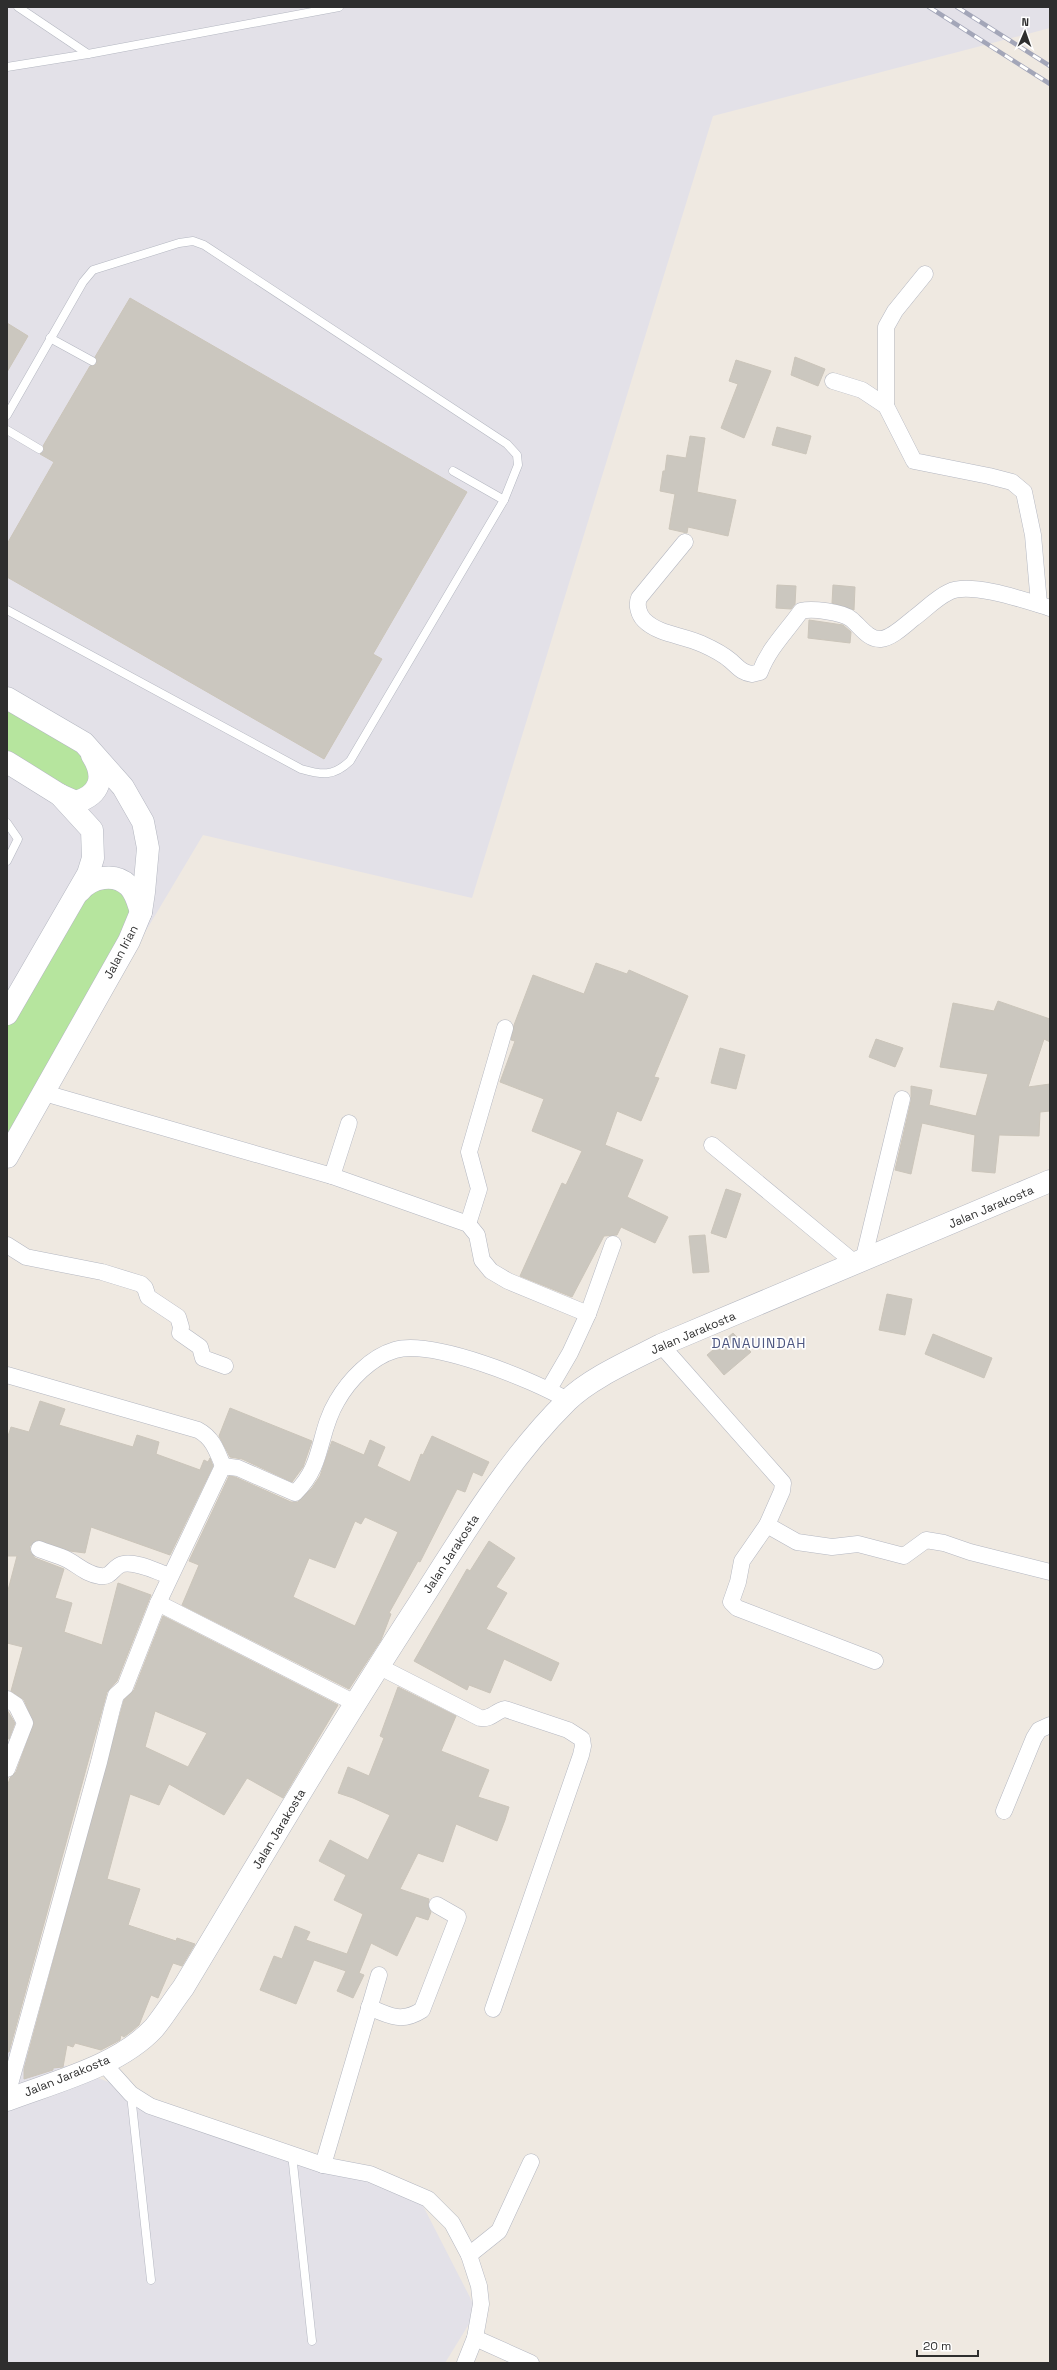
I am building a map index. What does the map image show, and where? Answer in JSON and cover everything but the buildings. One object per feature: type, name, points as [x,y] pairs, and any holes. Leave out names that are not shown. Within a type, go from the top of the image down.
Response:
[{"type":"street","points":[[685,542],[639,598],[637,604],[643,619],[656,628],[701,644],[731,660],[741,670],[752,674],[760,672],[769,652],[791,626],[801,611],[830,612],[850,618],[870,637],[881,639],[892,634],[950,592],[999,592],[1044,606],[1033,535],[1024,492],[1012,482],[914,461],[886,406],[886,327],[895,311],[925,274]]},
{"type":"street","points":[[833,381],[862,390],[886,406]]},
{"type":"street","points":[[7,698],[84,743],[96,762],[100,773],[92,795],[76,802],[60,796],[7,762]]},
{"type":"street","name":"Jalan Irian","points":[[7,1157],[42,1092],[129,941],[141,912],[148,848],[143,822],[123,787],[84,743]]},
{"type":"street","points":[[60,796],[92,830],[93,858],[80,891]]},
{"type":"street","points":[[7,1014],[80,891],[87,882],[96,879],[111,878],[129,886],[136,896],[141,912]]},
{"type":"street","points":[[468,1224],[479,1189],[469,1152],[505,1028]]},
{"type":"street","points":[[42,1092],[332,1176],[468,1224],[477,1236],[482,1260],[491,1271],[508,1281],[588,1314]]},
{"type":"street","points":[[712,1145],[859,1263],[902,1099]]},
{"type":"street","points":[[332,1176],[349,1123]]},
{"type":"street","name":"Jalan Jarakosta","points":[[7,2100],[103,2063],[130,2048],[153,2028],[183,1988],[355,1703],[477,1514],[521,1454],[567,1400],[611,1371],[661,1345],[859,1263],[1050,1181]]},
{"type":"street","points":[[549,1389],[570,1353],[588,1314],[613,1244]]},
{"type":"street","points":[[7,1245],[26,1257],[102,1272],[141,1284],[145,1288],[148,1297],[166,1311],[178,1317],[181,1327],[180,1333],[200,1347],[203,1358],[225,1366]]},
{"type":"street","points":[[661,1345],[783,1482],[782,1491],[768,1525],[742,1561],[738,1582],[731,1602],[737,1608],[875,1661]]},
{"type":"street","points":[[223,1466],[238,1468],[295,1493],[312,1474],[320,1453],[324,1429],[336,1401],[350,1382],[373,1362],[395,1350],[418,1347],[454,1355],[549,1389],[567,1400]]},
{"type":"street","points":[[7,1375],[198,1430],[207,1435],[212,1442],[223,1466]]},
{"type":"street","points":[[7,2095],[99,1762],[116,1695],[125,1687],[158,1603],[223,1466]]},
{"type":"street","points":[[768,1525],[797,1542],[832,1547],[858,1544],[904,1556],[926,1540],[944,1543],[970,1552],[1050,1572]]},
{"type":"street","points":[[39,1549],[66,1559],[82,1571],[102,1576],[111,1574],[117,1566],[125,1563],[170,1576]]},
{"type":"street","points":[[158,1603],[355,1703]]},
{"type":"street","points":[[378,1666],[480,1718],[488,1718],[499,1710],[505,1709],[568,1730],[582,1740],[583,1746],[581,1755],[492,2009]]},
{"type":"street","points":[[7,1699],[16,1705],[25,1723],[7,1769]]},
{"type":"street","points":[[1004,1810],[1034,1738],[1039,1730],[1050,1725]]},
{"type":"street","points":[[369,2007],[398,2018],[411,2017],[422,2010],[458,1916],[437,1905]]},
{"type":"street","points":[[324,2165],[379,1976]]},
{"type":"street","points":[[103,2063],[131,2094],[150,2106],[324,2165],[370,2174],[428,2199],[452,2224],[469,2255],[479,2286],[481,2304],[475,2338],[465,2363]]},
{"type":"street","points":[[469,2255],[499,2231],[531,2162]]},
{"type":"street","points":[[475,2338],[531,2363]]},
{"type":"lane","points":[[18,7],[88,54]]},
{"type":"lane","points":[[7,67],[88,54],[339,7]]},
{"type":"lane","points":[[7,415],[83,282],[94,270],[179,243],[193,242],[204,245],[507,444],[517,455],[518,465],[504,500],[350,762],[339,772],[319,774],[301,769],[7,610]]},
{"type":"lane","points":[[50,338],[92,361]]},
{"type":"lane","points":[[7,430],[39,449]]},
{"type":"lane","points":[[453,471],[504,500]]},
{"type":"lane","points":[[7,823],[18,838],[7,861]]},
{"type":"lane","points":[[131,2094],[151,2280]]},
{"type":"lane","points":[[292,2154],[312,2341]]},
{"type":"shaded area","points":[[7,7],[1050,7],[1050,28],[713,116],[472,898],[203,835],[7,1164]]},
{"type":"shaded area","points":[[7,2044],[419,2198],[477,2311],[445,2363],[7,2363]]},
{"type":"green space","points":[[7,698],[97,762],[85,799],[7,762]]},
{"type":"green space","points":[[111,878],[141,912],[7,1157],[7,1014],[78,894]]},
{"type":"railway","points":[[929,7],[1050,84]]},
{"type":"railway","points":[[957,7],[1050,66]]},
{"type":"district","name":"DANAUINDAH","points":[[759,1343]]}]
